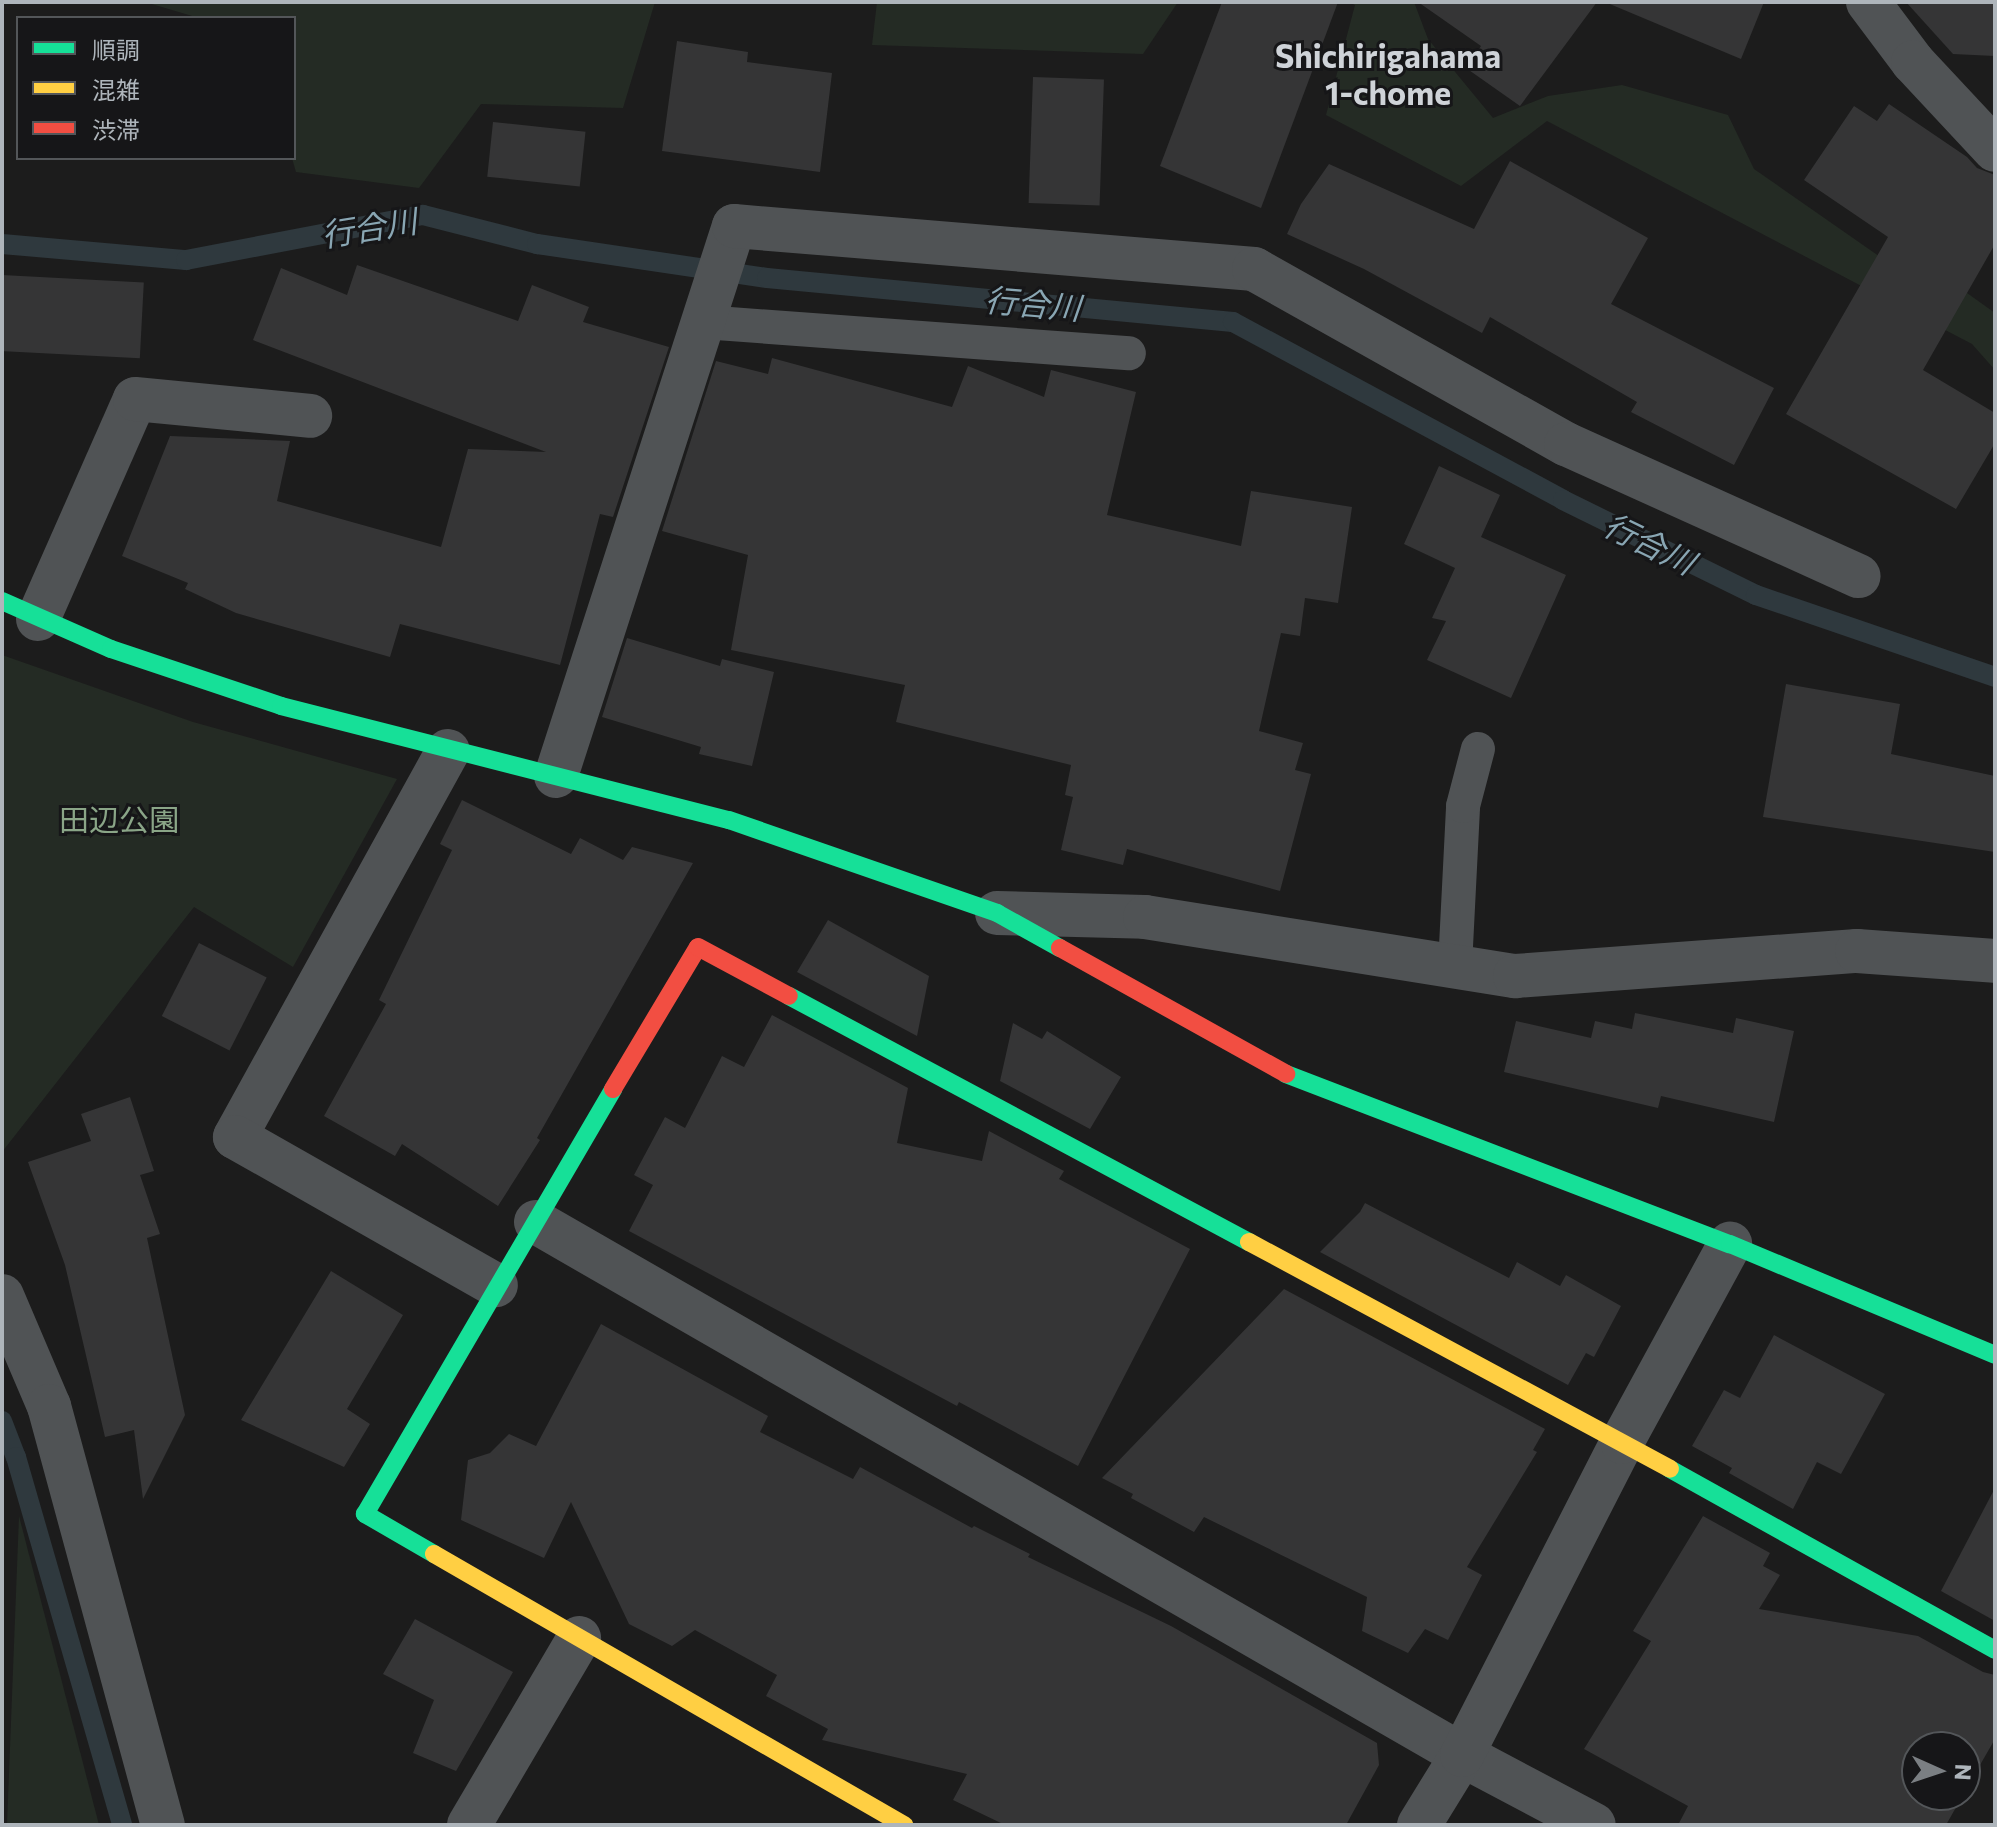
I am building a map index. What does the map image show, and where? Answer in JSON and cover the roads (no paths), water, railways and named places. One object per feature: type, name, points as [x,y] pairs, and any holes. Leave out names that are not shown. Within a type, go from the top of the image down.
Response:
[{"type":"street","points":[[1868,2],[1913,62],[1995,150]]},
{"type":"street","points":[[556,776],[734,226],[1254,269],[1566,444],[1859,576]]},
{"type":"street","points":[[310,416],[135,399],[20,610],[111,649],[281,706],[448,751],[729,820],[997,913],[1300,1082],[1730,1244],[1995,1355]]},
{"type":"street","points":[[448,751],[235,1137],[496,1285]]},
{"type":"street","points":[[997,913],[1145,917],[1515,976],[1857,951],[1995,961]]},
{"type":"street","points":[[904,1825],[365,1514],[496,1285],[698,947],[1622,1442],[1995,1650]]},
{"type":"street","points":[[536,1222],[1462,1755],[1594,1825]]},
{"type":"street","points":[[1419,1825],[1462,1755],[1622,1442],[1730,1244]]},
{"type":"street","points":[[2,1296],[49,1406],[163,1825]]},
{"type":"street","points":[[469,1825],[579,1638]]},
{"type":"lane","points":[[703,322],[1129,353]]},
{"type":"lane","points":[[1455,966],[1463,806],[1478,749]]},
{"type":"waterway","name":"行合川","points":[[2,244],[186,260],[423,215],[537,244],[767,278],[1233,322],[1563,500],[1756,595],[1995,677]]},
{"type":"waterway","points":[[2,1421],[16,1457],[122,1825]]},
{"type":"district","name":"Shichirigahama 1-chome","points":[[1388,74]]},
{"type":"park label","name":"田辺公園","points":[[119,819]]}]
